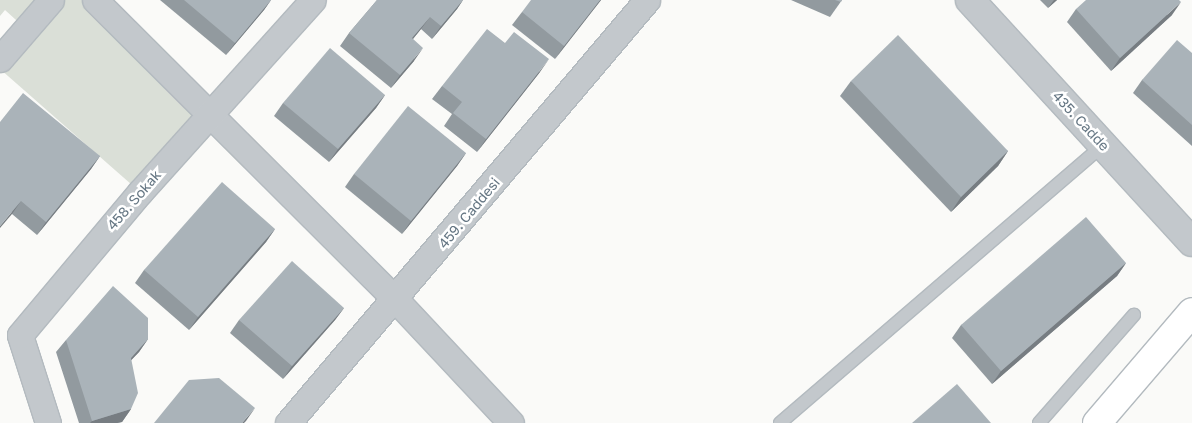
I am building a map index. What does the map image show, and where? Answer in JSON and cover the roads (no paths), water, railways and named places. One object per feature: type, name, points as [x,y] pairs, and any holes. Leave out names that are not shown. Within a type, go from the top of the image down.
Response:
[{"type":"main road","points":[[1097,423],[1192,312]]},
{"type":"street","points":[[0,59],[51,0]]},
{"type":"street","points":[[95,0],[396,300],[510,423]]},
{"type":"street","name":"458. Sokak","points":[[48,423],[20,335],[140,192],[212,115],[313,0]]},
{"type":"street","name":"459. Caddesi","points":[[288,423],[396,300],[647,0]]},
{"type":"street","name":"435. Cadde","points":[[970,0],[1192,242]]},
{"type":"lane","points":[[780,423],[1103,145]]},
{"type":"lane","points":[[1039,423],[1134,315]]}]
